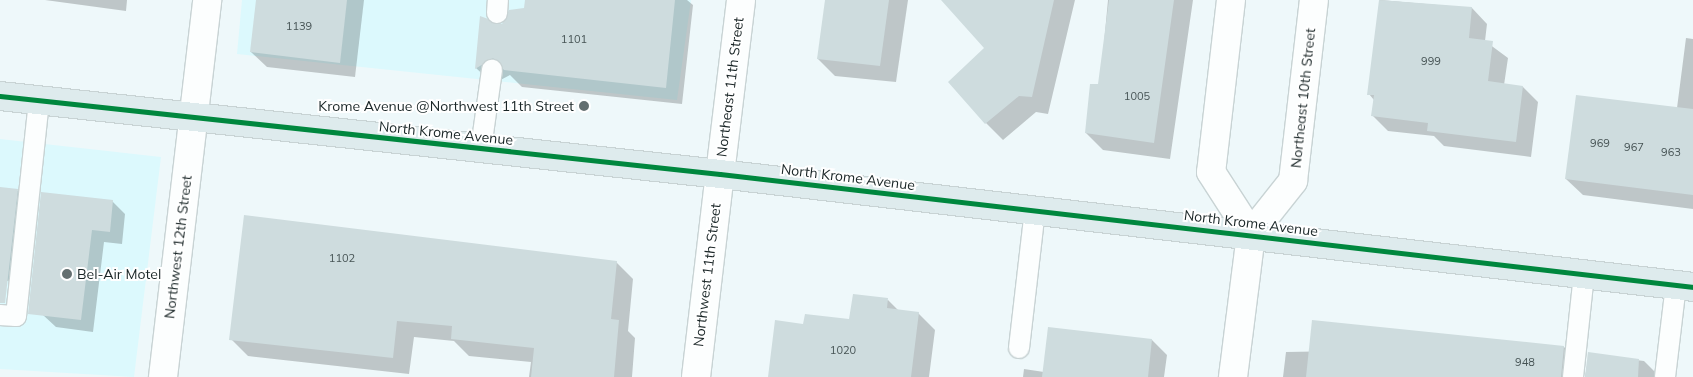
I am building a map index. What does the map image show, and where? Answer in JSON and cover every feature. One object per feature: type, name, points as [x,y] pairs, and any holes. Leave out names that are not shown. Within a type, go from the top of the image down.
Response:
[{"type":"highway","name":"North Krome Avenue","points":[[0,96],[720,174],[1251,234],[1685,286]]},
{"type":"street","name":"Northwest 12th Street","points":[[163,377],[207,0]]},
{"type":"street","name":"Northeast 11th Street","points":[[720,174],[741,0]]},
{"type":"street","points":[[1231,0],[1211,172],[1251,234],[1233,377]]},
{"type":"street","name":"Northeast 10th Street","points":[[1251,234],[1293,181],[1314,0]]},
{"type":"street","name":"Northwest 11th Street","points":[[696,377],[720,174]]},
{"type":"lane","points":[[481,148],[492,70]]},
{"type":"lane","points":[[0,315],[16,316],[39,100]]},
{"type":"lane","points":[[1019,348],[1034,210]]},
{"type":"lane","points":[[1573,377],[1584,274]]},
{"type":"lane","points":[[1665,377],[1685,286]]},
{"type":"shaded area","points":[[242,0],[691,0],[677,100],[237,54]]},
{"type":"shaded area","points":[[0,139],[161,157],[134,377],[0,369]]},
{"type":"building","points":[[256,0],[347,0],[340,63],[250,52]]},
{"type":"building","points":[[525,0],[675,0],[666,88],[504,70],[493,58],[475,69],[480,16],[502,24],[509,10],[524,8]]},
{"type":"building","points":[[825,0],[889,0],[880,66],[817,59]]},
{"type":"building","points":[[941,0],[1054,0],[1032,97],[1019,96],[985,124],[948,82],[984,48]]},
{"type":"building","points":[[1109,0],[1174,0],[1154,143],[1085,133],[1090,84],[1098,84]]},
{"type":"building","points":[[1379,0],[1472,7],[1469,38],[1493,41],[1488,81],[1523,86],[1516,142],[1427,131],[1428,123],[1371,116],[1374,95],[1367,95]]},
{"type":"building","points":[[1576,95],[1693,109],[1693,195],[1565,179]]},
{"type":"building","points":[[0,187],[18,189],[5,303],[0,303]]},
{"type":"building","name":"Bel-Air Motel","points":[[41,192],[113,200],[110,232],[92,230],[81,320],[28,314]]},
{"type":"building","points":[[244,215],[617,261],[611,319],[619,320],[614,377],[531,377],[534,348],[451,339],[452,326],[397,321],[393,358],[229,340]]},
{"type":"building","points":[[853,294],[888,298],[887,308],[919,312],[911,377],[768,377],[775,320],[803,324],[805,314],[849,319]]},
{"type":"building","points":[[1312,320],[1564,346],[1561,377],[1306,377]]},
{"type":"building","points":[[1048,327],[1152,339],[1148,377],[1042,377]]},
{"type":"building","points":[[1588,352],[1639,359],[1638,377],[1585,377]]},
{"type":"cycle path","points":[[0,96],[720,174],[1693,287]]},
{"type":"place","name":"Krome Avenue @Northwest 11th Street","points":[[584,106]]},
{"type":"place","name":"Bel-Air Motel","points":[[67,274]]}]
